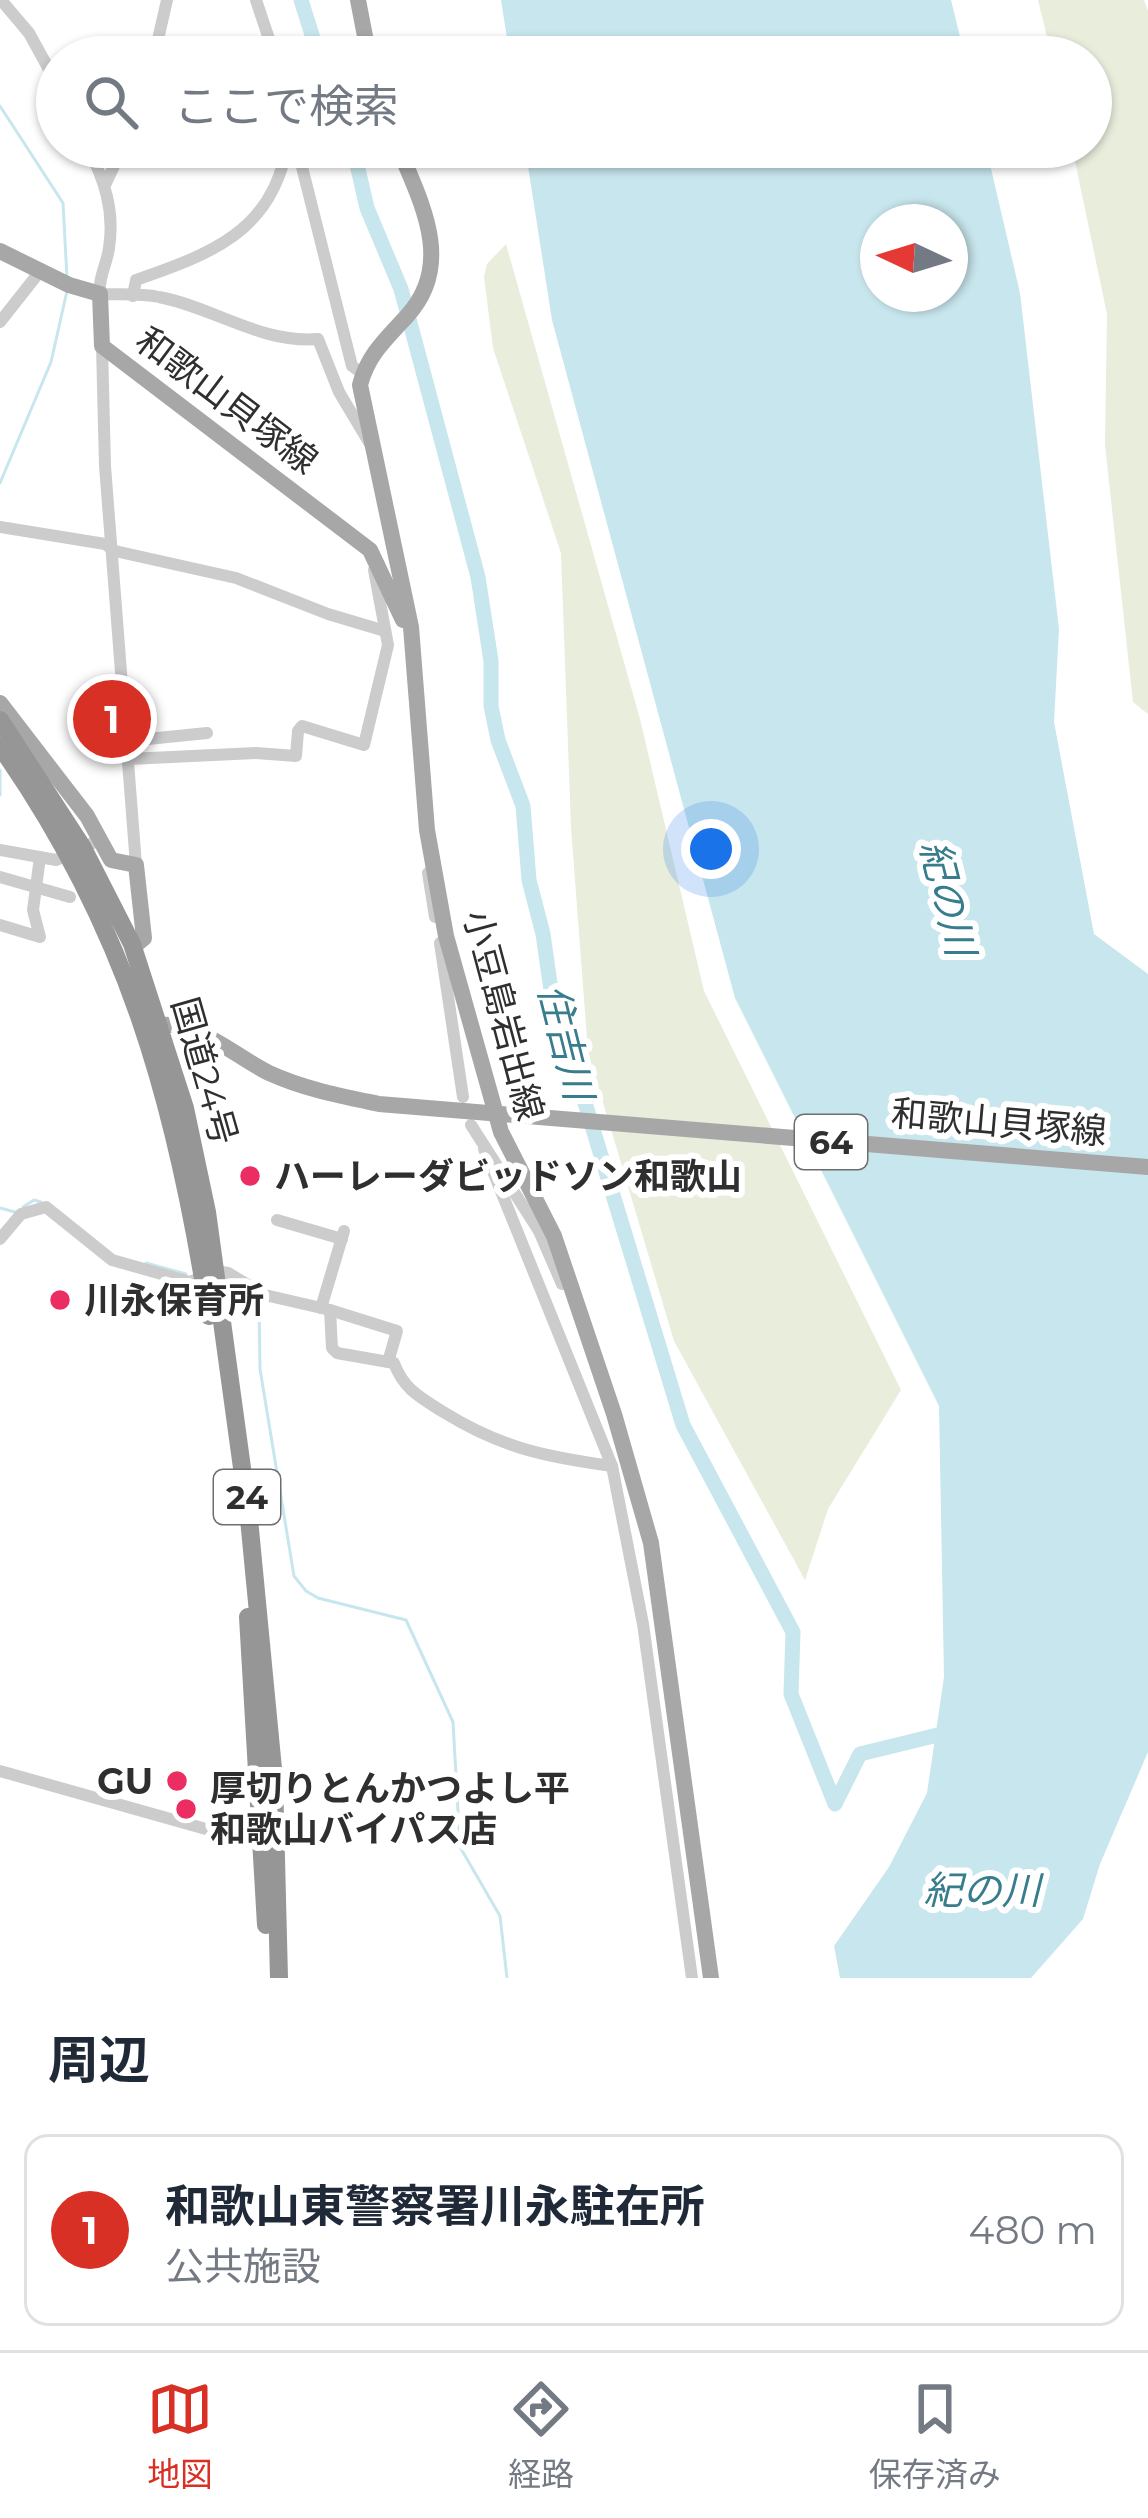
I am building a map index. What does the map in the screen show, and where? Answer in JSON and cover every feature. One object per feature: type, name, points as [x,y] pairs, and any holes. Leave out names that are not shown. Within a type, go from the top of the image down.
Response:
[{"type":"highway","name":"国道24号","points":[[0,720],[83,848],[133,947],[152,1026]]},
{"type":"highway","name":"国道24号","points":[[0,746],[83,848],[121,964],[185,1108],[250,1519],[268,1700],[267,1978]]},
{"type":"highway","name":"国道24号","points":[[269,1840],[279,1978]]},
{"type":"main road","points":[[358,0],[365,36]]},
{"type":"main road","points":[[366,367],[423,296],[431,273],[431,235],[406,168]]},
{"type":"main road","points":[[0,250],[100,294]]},
{"type":"main road","name":"和歌山貝塚線","points":[[100,294],[102,346],[370,550],[411,627]]},
{"type":"main road","name":"小豆島岩出線","points":[[366,367],[362,405],[411,627],[427,830],[446,936],[505,1115],[510,1155],[554,1236],[633,1475],[654,1562],[711,1978]]},
{"type":"main road","points":[[0,704],[87,816],[83,848],[116,864],[136,865],[144,938],[133,947]]},
{"type":"main road","name":"和歌山貝塚線","points":[[152,1026],[188,1027],[270,1073],[379,1104],[1148,1168]]},
{"type":"street","points":[[1,0],[36,47]]},
{"type":"street","points":[[159,36],[167,0]]},
{"type":"street","points":[[256,0],[268,36]]},
{"type":"street","points":[[98,168],[106,183],[111,226],[100,294],[159,297],[270,334],[318,339],[339,392],[373,446]]},
{"type":"street","points":[[106,183],[113,168]]},
{"type":"street","points":[[133,296],[136,280],[229,243],[280,181],[283,168]]},
{"type":"street","points":[[302,168],[352,366],[366,367]]},
{"type":"street","points":[[0,322],[41,270]]},
{"type":"street","points":[[102,346],[105,466],[136,865]]},
{"type":"street","points":[[0,527],[104,544],[115,551],[236,578],[385,631]]},
{"type":"street","points":[[76,710],[83,741],[89,745],[296,756],[302,726],[364,745],[388,645],[370,550]]},
{"type":"street","points":[[129,748],[206,733]]},
{"type":"street","points":[[427,830],[429,892],[446,969],[466,1111],[612,1466],[643,1624],[692,1978]]},
{"type":"street","points":[[0,850],[56,860],[83,848]]},
{"type":"street","points":[[0,926],[40,937],[33,910],[40,857]]},
{"type":"street","points":[[0,877],[70,897]]},
{"type":"street","points":[[484,1149],[538,1231],[599,1367]]},
{"type":"street","points":[[0,1239],[21,1214],[46,1207],[112,1260],[190,1282],[228,1273],[265,1295],[398,1331],[388,1362]]},
{"type":"street","points":[[277,1220],[343,1235],[326,1309],[332,1348],[338,1353],[394,1363],[408,1390],[494,1441],[543,1457],[612,1466]]},
{"type":"street","points":[[0,1771],[245,1840],[269,1840]]},
{"type":"green space","points":[[1038,0],[1144,0],[1148,11],[1148,714],[1133,702],[1105,445],[1107,314],[1076,168],[1112,168],[1112,36],[1047,36]]},
{"type":"green space","points":[[506,244],[640,719],[704,991],[901,1390],[828,1509],[805,1580],[674,1341],[588,1052],[571,827],[561,553],[493,348],[484,277],[487,264]]},
{"type":"water","points":[[501,0],[951,0],[960,36],[507,36]]},
{"type":"water","name":"紀の川","points":[[528,168],[991,168],[1020,293],[1059,629],[1054,722],[1094,934],[1148,974],[1148,1752],[1100,1864],[1083,1919],[1031,1978],[840,1978],[834,1946],[889,1867],[927,1793],[944,1677],[939,1406],[735,998],[552,320]]},
{"type":"waterway","name":"住吉川","points":[[301,0],[312,36]]},
{"type":"waterway","points":[[0,106],[36,161]]},
{"type":"waterway","points":[[40,168],[63,203],[67,278]]},
{"type":"waterway","name":"住吉川","points":[[358,168],[367,208],[401,289],[478,577],[491,661],[491,706],[498,740],[523,806],[529,880],[543,934],[557,1032],[579,1083],[683,1425],[793,1632],[791,1694],[835,1804],[860,1754],[954,1731]]},
{"type":"waterway","points":[[0,483],[51,362],[67,291]]},
{"type":"waterway","points":[[0,770],[0,795]]},
{"type":"waterway","points":[[23,1207],[34,1200],[41,1202]]},
{"type":"waterway","points":[[0,1208],[15,1212]]},
{"type":"waterway","points":[[146,1263],[186,1274]]},
{"type":"waterway","points":[[249,1291],[259,1303],[260,1369],[294,1576],[318,1598],[406,1620],[453,1722],[460,1847],[500,1916],[507,1978]]},
{"type":"place","name":"和歌山東警察署川永駐在所","points":[[112,719]]},
{"type":"place","name":"ハーレーダビッドソン和歌山","points":[[250,1176]]},
{"type":"place","name":"川永保育所","points":[[60,1300]]},
{"type":"place","name":"GU","points":[[177,1781]]},
{"type":"place","name":"厚切りとんかつよし平 和歌山バイパス店","points":[[186,1809]]}]
